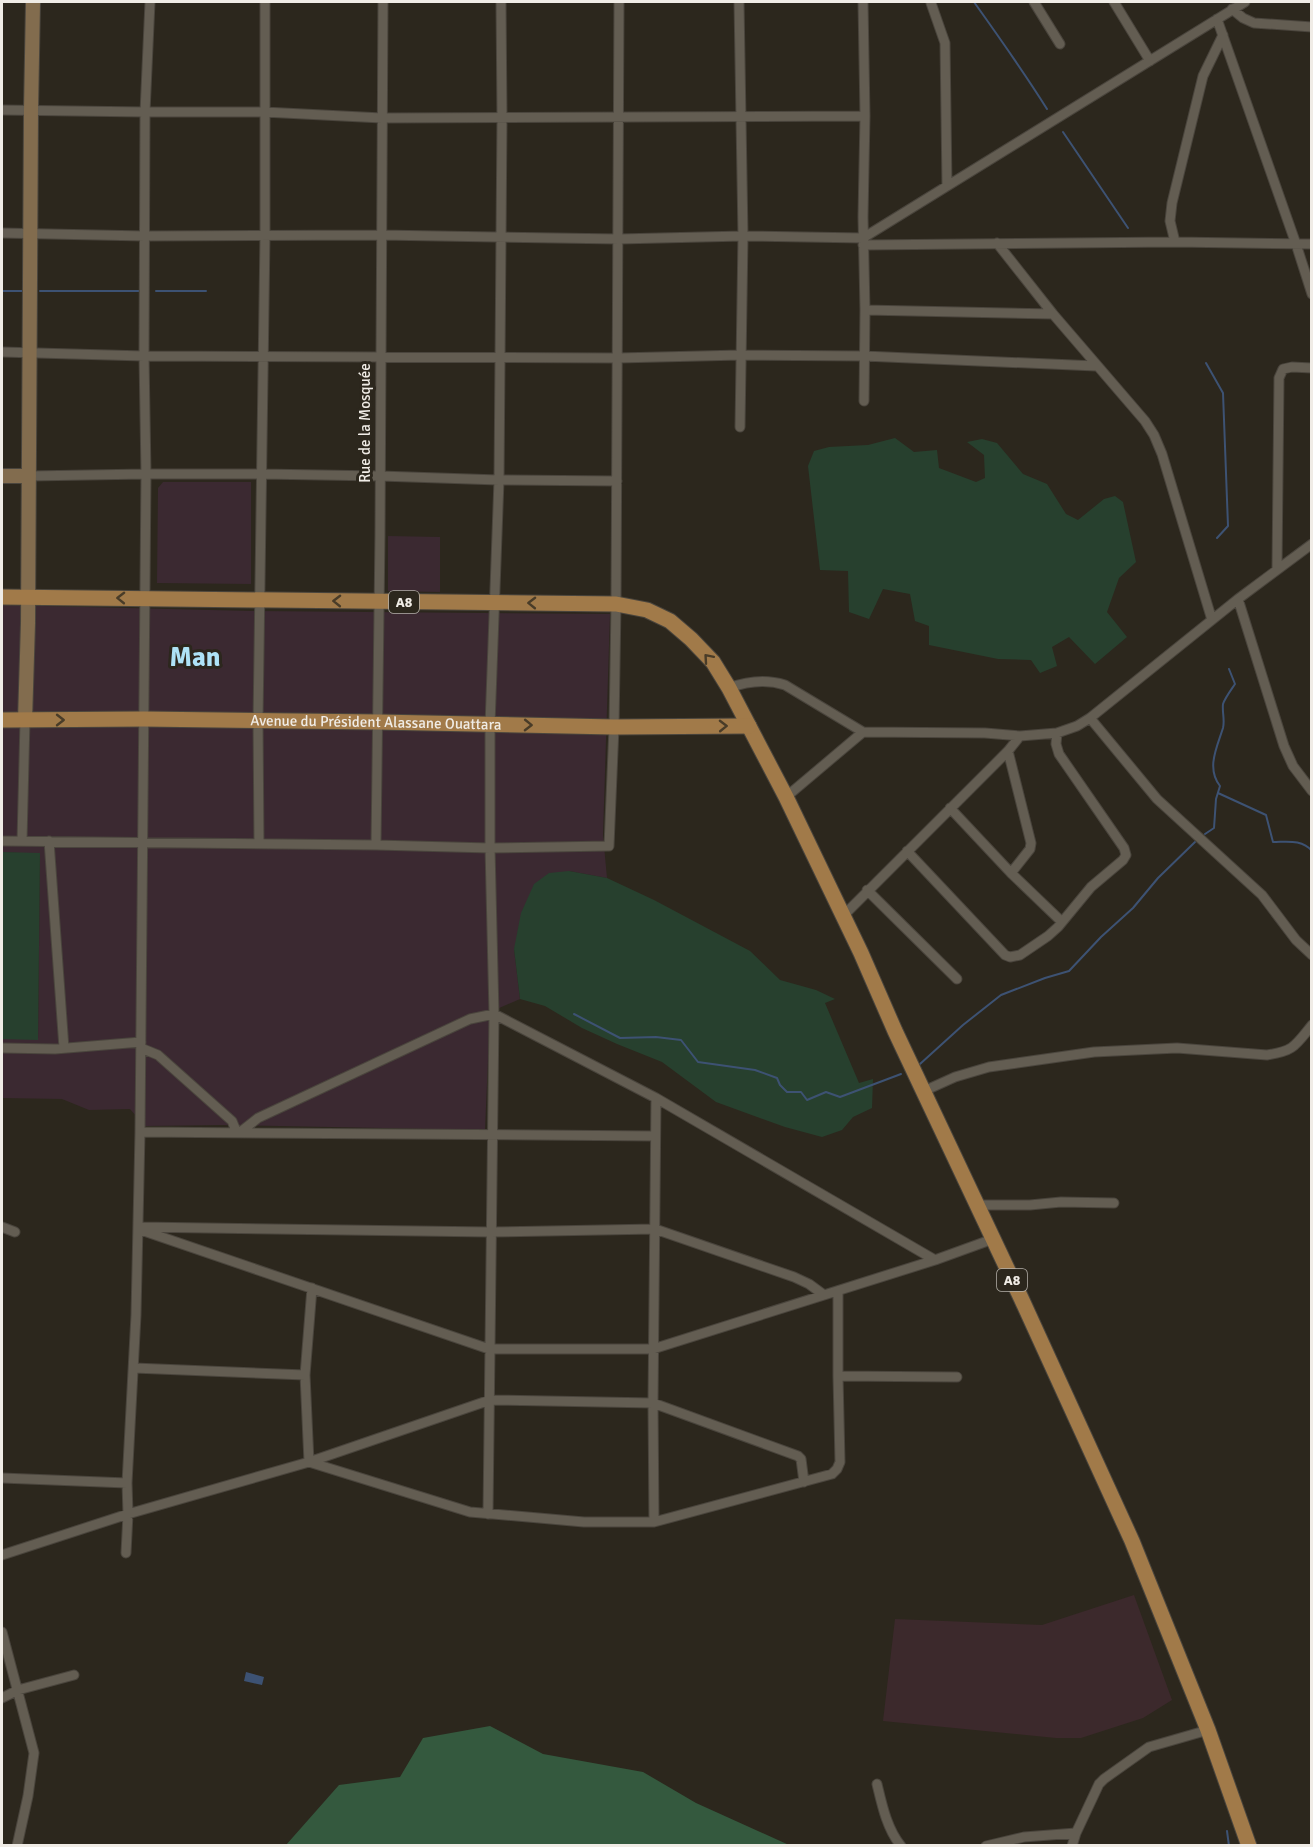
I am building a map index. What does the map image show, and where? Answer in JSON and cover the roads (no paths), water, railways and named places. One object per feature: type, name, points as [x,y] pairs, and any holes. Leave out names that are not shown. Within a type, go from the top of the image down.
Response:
[{"type":"main road","points":[[25,720],[33,2]]},
{"type":"main road","points":[[2,476],[29,476]]},
{"type":"main road","name":"A8","points":[[2,597],[616,604],[647,610],[670,621],[691,639],[713,662],[729,688],[786,797],[993,1239],[1127,1531],[1208,1730],[1249,1845]]},
{"type":"main road","name":"Avenue du Président Alassane Ouattara","points":[[2,720],[144,719],[614,727],[749,726]]},
{"type":"street","points":[[126,1553],[127,1483],[134,1368],[140,1132],[146,474],[145,112],[150,2]]},
{"type":"street","points":[[259,843],[258,721],[264,356],[265,2]]},
{"type":"street","name":"Rue de la Mosquée","points":[[376,845],[383,2]]},
{"type":"street","points":[[488,1514],[494,1014],[490,725],[499,480],[501,2]]},
{"type":"street","points":[[2,841],[490,848],[609,846],[616,604],[619,2]]},
{"type":"street","points":[[739,2],[743,236],[740,427]]},
{"type":"street","points":[[863,2],[864,401]]},
{"type":"street","points":[[1034,2],[1060,44]]},
{"type":"street","points":[[1114,2],[1150,61]]},
{"type":"street","points":[[863,242],[947,186],[1245,2]]},
{"type":"street","points":[[931,3],[945,43],[947,186]]},
{"type":"street","points":[[1232,9],[1254,23],[1311,27]]},
{"type":"street","points":[[1217,19],[1296,244],[1311,294]]},
{"type":"street","points":[[1175,242],[1170,221],[1174,195],[1203,76],[1223,35]]},
{"type":"street","points":[[2,110],[264,112],[382,118],[865,116]]},
{"type":"street","points":[[2,233],[145,236],[381,235],[619,240],[743,236],[863,242],[1311,244]]},
{"type":"street","points":[[997,243],[1096,366],[1145,421],[1154,435],[1212,620]]},
{"type":"street","points":[[865,309],[1053,314]]},
{"type":"street","points":[[2,352],[144,356],[499,358],[864,356],[1096,366]]},
{"type":"street","points":[[1276,569],[1279,378],[1283,369],[1311,368]]},
{"type":"street","points":[[29,476],[262,474],[617,481]]},
{"type":"street","points":[[729,688],[746,682],[772,681],[785,685],[863,732],[985,733],[1020,736],[1057,734],[1090,718],[1276,569],[1311,544]]},
{"type":"street","points":[[1238,599],[1284,746],[1293,766],[1311,791]]},
{"type":"street","points":[[1090,718],[1157,799],[1262,895],[1296,940],[1311,955]]},
{"type":"street","points":[[22,841],[25,720]]},
{"type":"street","points":[[786,797],[863,732]]},
{"type":"street","points":[[907,851],[1005,955],[1011,957],[1020,954],[1048,936],[1091,887],[1126,855],[1124,848],[1059,754],[1056,744],[1057,734]]},
{"type":"street","points":[[843,916],[1008,751],[1020,736]]},
{"type":"street","points":[[1008,751],[1031,843],[1030,849],[1011,873]]},
{"type":"street","points":[[950,808],[1011,873],[1062,922]]},
{"type":"street","points":[[49,842],[64,1048]]},
{"type":"street","points":[[867,890],[957,979]]},
{"type":"street","points":[[238,1133],[258,1118],[470,1020],[494,1014],[656,1098],[935,1260]]},
{"type":"street","points":[[924,1090],[955,1077],[989,1067],[1094,1052],[1177,1048],[1267,1055],[1281,1053],[1294,1048],[1311,1026]]},
{"type":"street","points":[[2,1048],[141,1045],[158,1055],[232,1121],[238,1133]]},
{"type":"street","points":[[654,1522],[652,1403],[656,1098]]},
{"type":"street","points":[[140,1132],[656,1136]]},
{"type":"street","points":[[977,1205],[1114,1203]]},
{"type":"street","points":[[2,1227],[15,1232]]},
{"type":"street","points":[[138,1228],[490,1232],[655,1230],[794,1277],[824,1295]]},
{"type":"street","points":[[138,1228],[489,1349],[653,1349],[935,1260],[993,1239]]},
{"type":"street","points":[[309,1462],[305,1375],[312,1288]]},
{"type":"street","points":[[309,1462],[470,1512],[584,1522],[654,1522],[831,1474],[840,1462],[838,1291]]},
{"type":"street","points":[[134,1368],[305,1375]]},
{"type":"street","points":[[838,1376],[957,1377]]},
{"type":"street","points":[[2,1555],[128,1514],[309,1462],[490,1400],[652,1403],[798,1456],[801,1459],[804,1482]]},
{"type":"street","points":[[2,1478],[127,1483]]},
{"type":"street","points":[[2,1632],[34,1753],[28,1796],[17,1845]]},
{"type":"street","points":[[2,1698],[18,1690],[74,1675]]},
{"type":"street","points":[[1072,1845],[1099,1784],[1104,1779],[1149,1747],[1208,1730]]},
{"type":"street","points":[[877,1784],[884,1814],[901,1845]]},
{"type":"street","points":[[986,1845],[1024,1837],[1076,1833]]},
{"type":"water","points":[[246,1672],[264,1677],[262,1685],[244,1681]]},
{"type":"waterway","points":[[974,2],[1047,109]]},
{"type":"waterway","points":[[1063,132],[1128,228]]},
{"type":"waterway","points":[[2,291],[23,291]]},
{"type":"waterway","points":[[40,291],[141,291]]},
{"type":"waterway","points":[[156,291],[206,291]]},
{"type":"waterway","points":[[1206,363],[1223,393],[1228,526],[1217,538]]},
{"type":"waterway","points":[[1205,834],[1214,828],[1216,799],[1220,786],[1213,765],[1224,725],[1223,704],[1235,684],[1229,669]]},
{"type":"waterway","points":[[1218,793],[1266,815],[1273,842],[1299,843],[1312,851]]},
{"type":"waterway","points":[[920,1064],[963,1025],[1001,995],[1069,971],[1195,842]]},
{"type":"waterway","points":[[574,1014],[620,1038],[656,1037],[681,1040],[698,1062],[755,1070],[777,1078],[787,1092],[801,1092],[807,1100],[826,1092],[840,1097],[901,1074]]},
{"type":"waterway","points":[[1227,1831],[1229,1846]]},
{"type":"district","name":"Man","points":[[195,657]]}]
